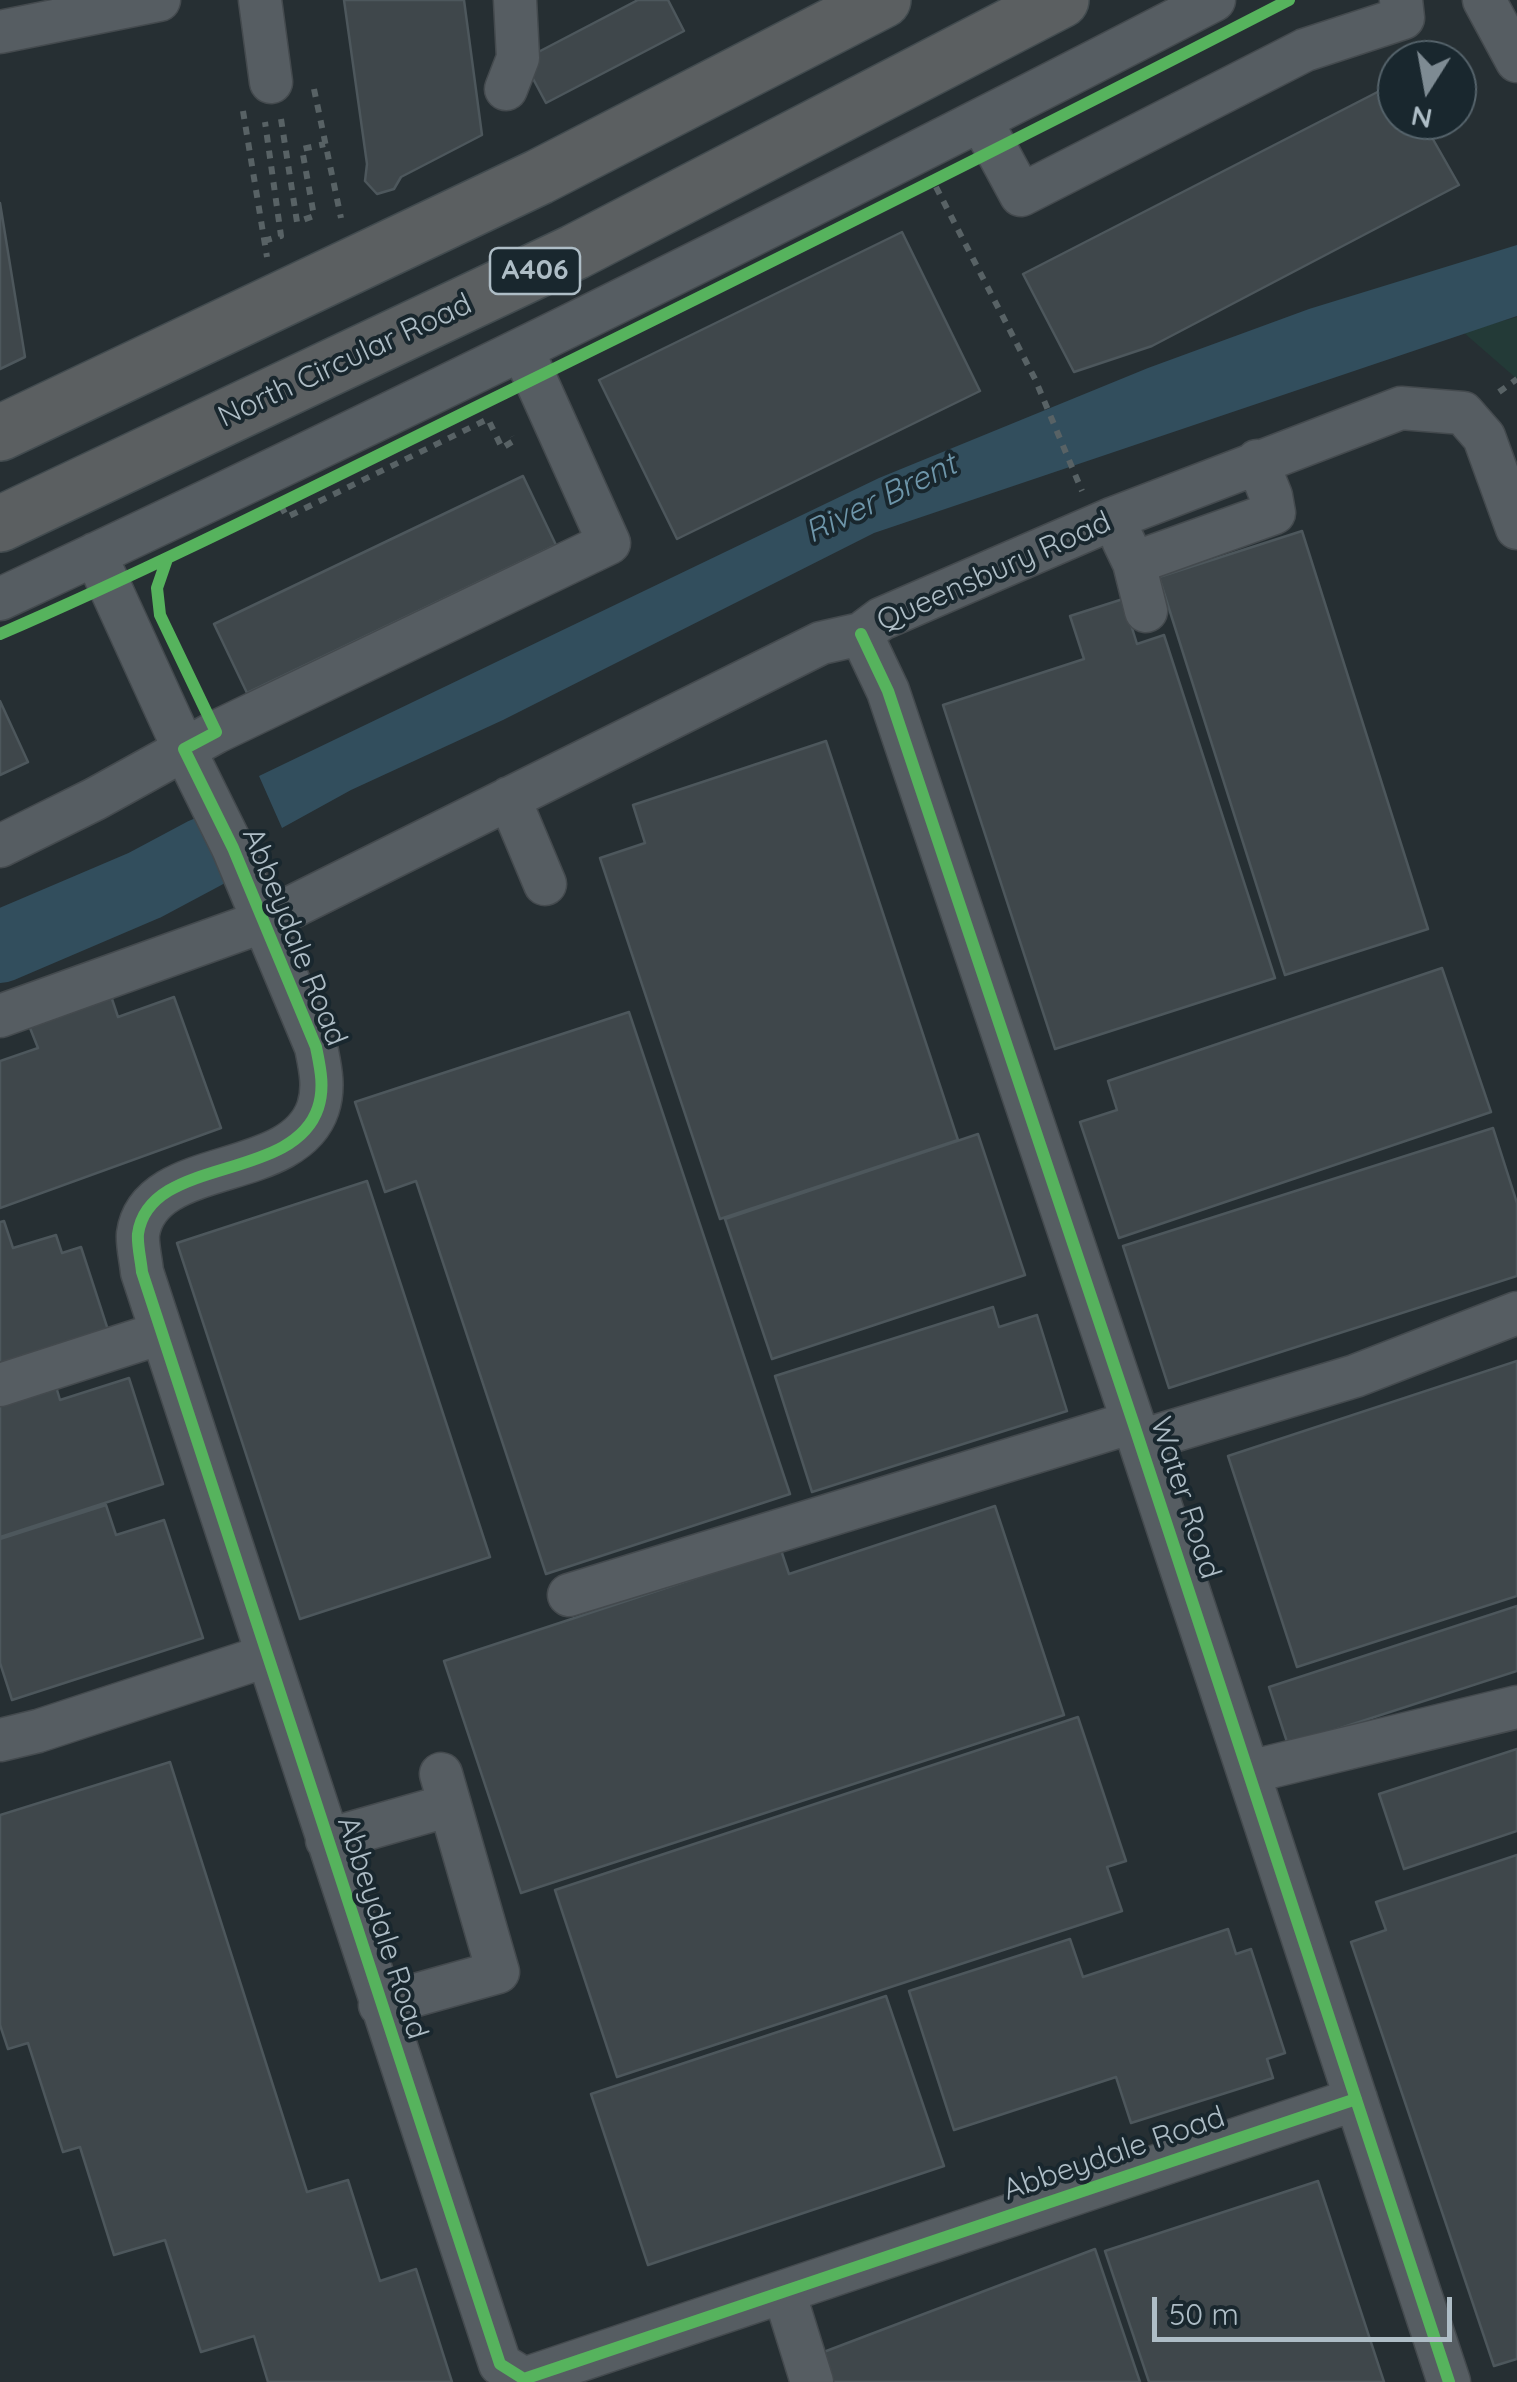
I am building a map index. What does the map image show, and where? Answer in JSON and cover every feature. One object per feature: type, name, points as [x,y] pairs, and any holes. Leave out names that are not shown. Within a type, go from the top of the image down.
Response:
[{"type":"highway","name":"A406","points":[[0,432],[538,177],[817,21],[883,0]]},
{"type":"highway","name":"North Circular Road","points":[[0,524],[576,252],[1060,0]]},
{"type":"street","points":[[0,32],[159,0]]},
{"type":"street","points":[[260,0],[271,99]]},
{"type":"street","points":[[506,89],[518,58],[514,0]]},
{"type":"street","points":[[0,599],[522,348],[989,136],[1214,0]]},
{"type":"street","points":[[989,136],[1021,195],[1305,50],[1402,18],[1401,0]]},
{"type":"street","points":[[1484,0],[1517,61]]},
{"type":"street","points":[[0,846],[95,800],[184,748],[609,543],[522,348]]},
{"type":"street","name":"Queensbury Road","points":[[0,1016],[264,921],[821,643],[860,634],[881,618],[1100,510],[1273,456],[1401,408],[1462,413],[1484,437],[1517,528]]},
{"type":"street","points":[[1134,564],[1274,513],[1273,456]]},
{"type":"street","points":[[1100,510],[1134,564],[1146,611]]},
{"type":"street","name":"Abbeydale Road","points":[[95,554],[234,848],[316,1047],[322,1080],[318,1108],[305,1130],[284,1148],[166,1190],[148,1209],[138,1234],[142,1272],[500,2364],[524,2379],[1356,2099]]},
{"type":"street","name":"Water Road","points":[[860,634],[882,673],[1448,2382]]},
{"type":"street","points":[[509,798],[545,884]]},
{"type":"street","points":[[569,1595],[1136,1431],[1355,1376],[1517,1313]]},
{"type":"street","points":[[0,1385],[161,1334]]},
{"type":"street","points":[[0,1740],[266,1656]]},
{"type":"street","points":[[1249,1772],[1517,1708]]},
{"type":"street","points":[[327,1840],[446,1790],[498,1972],[380,2005]]},
{"type":"street","points":[[784,2292],[812,2382]]},
{"type":"path","points":[[276,302],[240,91],[271,99],[312,80],[351,266]]},
{"type":"path","points":[[271,99],[297,222],[314,216],[302,149],[324,144]]},
{"type":"path","points":[[264,241],[282,236],[271,99]]},
{"type":"path","points":[[917,191],[934,182],[989,136]]},
{"type":"path","points":[[934,182],[1038,388],[1069,459],[1100,510]]},
{"type":"path","points":[[1494,396],[1517,379]]},
{"type":"path","points":[[280,505],[287,517],[488,420],[502,448],[515,440],[507,424]]},
{"type":"path","points":[[264,513],[423,434]]},
{"type":"green space","points":[[1517,317],[1517,379],[1463,332]]},
{"type":"water","points":[[1517,245],[1517,316],[874,533],[503,720],[351,790],[282,828],[259,776],[879,478],[1148,368],[1309,309]]},
{"type":"building","points":[[344,0],[464,0],[482,135],[401,177],[394,189],[377,194],[365,181],[367,164]]},
{"type":"building","points":[[638,0],[668,0],[684,31],[546,103],[523,60]]},
{"type":"building","points":[[1377,92],[1377,140],[1433,140],[1459,185],[1152,346],[1074,372],[1023,274]]},
{"type":"building","points":[[0,203],[25,357],[0,369]]},
{"type":"building","points":[[902,232],[980,391],[677,539],[599,380]]},
{"type":"building","points":[[523,476],[556,545],[247,693],[214,624]]},
{"type":"building","points":[[1302,531],[1428,929],[1285,975],[1159,577]]},
{"type":"building","points":[[1123,599],[1137,644],[1164,635],[1275,978],[1055,1049],[943,705],[1084,659],[1070,616]]},
{"type":"building","points":[[0,701],[28,762],[0,775]]},
{"type":"building","points":[[826,741],[958,1140],[720,1219],[600,858],[645,843],[633,805]]},
{"type":"building","points":[[1442,968],[1491,1112],[1119,1238],[1080,1122],[1117,1110],[1108,1081]]},
{"type":"building","points":[[110,993],[118,1017],[174,997],[221,1128],[0,1208],[0,1061],[38,1048],[28,1023]]},
{"type":"building","points":[[629,1012],[790,1494],[546,1574],[416,1181],[385,1192],[355,1102]]},
{"type":"building","points":[[1493,1128],[1517,1203],[1517,1276],[1169,1388],[1123,1246]]},
{"type":"building","points":[[978,1134],[1025,1275],[772,1359],[725,1219]]},
{"type":"building","points":[[367,1181],[490,1557],[300,1619],[177,1243]]},
{"type":"building","points":[[4,1221],[13,1248],[56,1235],[62,1253],[81,1247],[109,1333],[0,1368],[0,1222]]},
{"type":"building","points":[[993,1307],[999,1327],[1037,1315],[1067,1411],[812,1492],[775,1376]]},
{"type":"building","points":[[1517,1361],[1517,1596],[1297,1667],[1228,1456]]},
{"type":"building","points":[[129,1378],[163,1484],[0,1537],[0,1401],[55,1383],[60,1400]]},
{"type":"building","points":[[106,1505],[116,1535],[164,1520],[203,1638],[12,1700],[0,1663],[0,1539]]},
{"type":"building","points":[[995,1506],[1064,1715],[521,1893],[444,1661],[781,1550],[789,1574]]},
{"type":"building","points":[[1517,1606],[1517,1671],[1288,1745],[1269,1687]]},
{"type":"building","points":[[1078,1717],[1126,1861],[1107,1867],[1122,1911],[617,2077],[555,1890]]},
{"type":"building","points":[[1517,1749],[1517,1831],[1404,1869],[1379,1794]]},
{"type":"building","points":[[170,1762],[307,2192],[348,2180],[380,2281],[416,2269],[452,2382],[268,2382],[254,2336],[201,2352],[165,2240],[114,2255],[80,2147],[63,2152],[28,2043],[8,2049],[0,2025],[0,1815]]},
{"type":"building","points":[[1517,1855],[1517,2359],[1494,2366],[1351,1942],[1386,1930],[1376,1902]]},
{"type":"building","points":[[1228,1929],[1236,1954],[1251,1949],[1285,2053],[1267,2059],[1273,2078],[1131,2123],[1116,2077],[954,2130],[909,1991],[1070,1939],[1083,1977]]},
{"type":"building","points":[[886,1996],[944,2166],[648,2265],[591,2094]]},
{"type":"building","points":[[1318,2181],[1384,2382],[1149,2382],[1105,2251]]},
{"type":"building","points":[[1095,2249],[1140,2382],[830,2382],[821,2353]]},
{"type":"waterway","name":"River Brent","points":[[0,947],[145,885],[205,853]]},
{"type":"cycle path","points":[[0,634],[316,486],[1289,0]]},
{"type":"cycle path","points":[[167,559],[157,588],[160,615],[216,732],[184,749],[233,848],[316,1047],[321,1085],[318,1108],[304,1132],[253,1160],[193,1179],[167,1192],[148,1209],[138,1234],[142,1272],[500,2364],[524,2379],[1356,2099]]},
{"type":"cycle path","points":[[861,634],[888,691],[1449,2382]]}]
